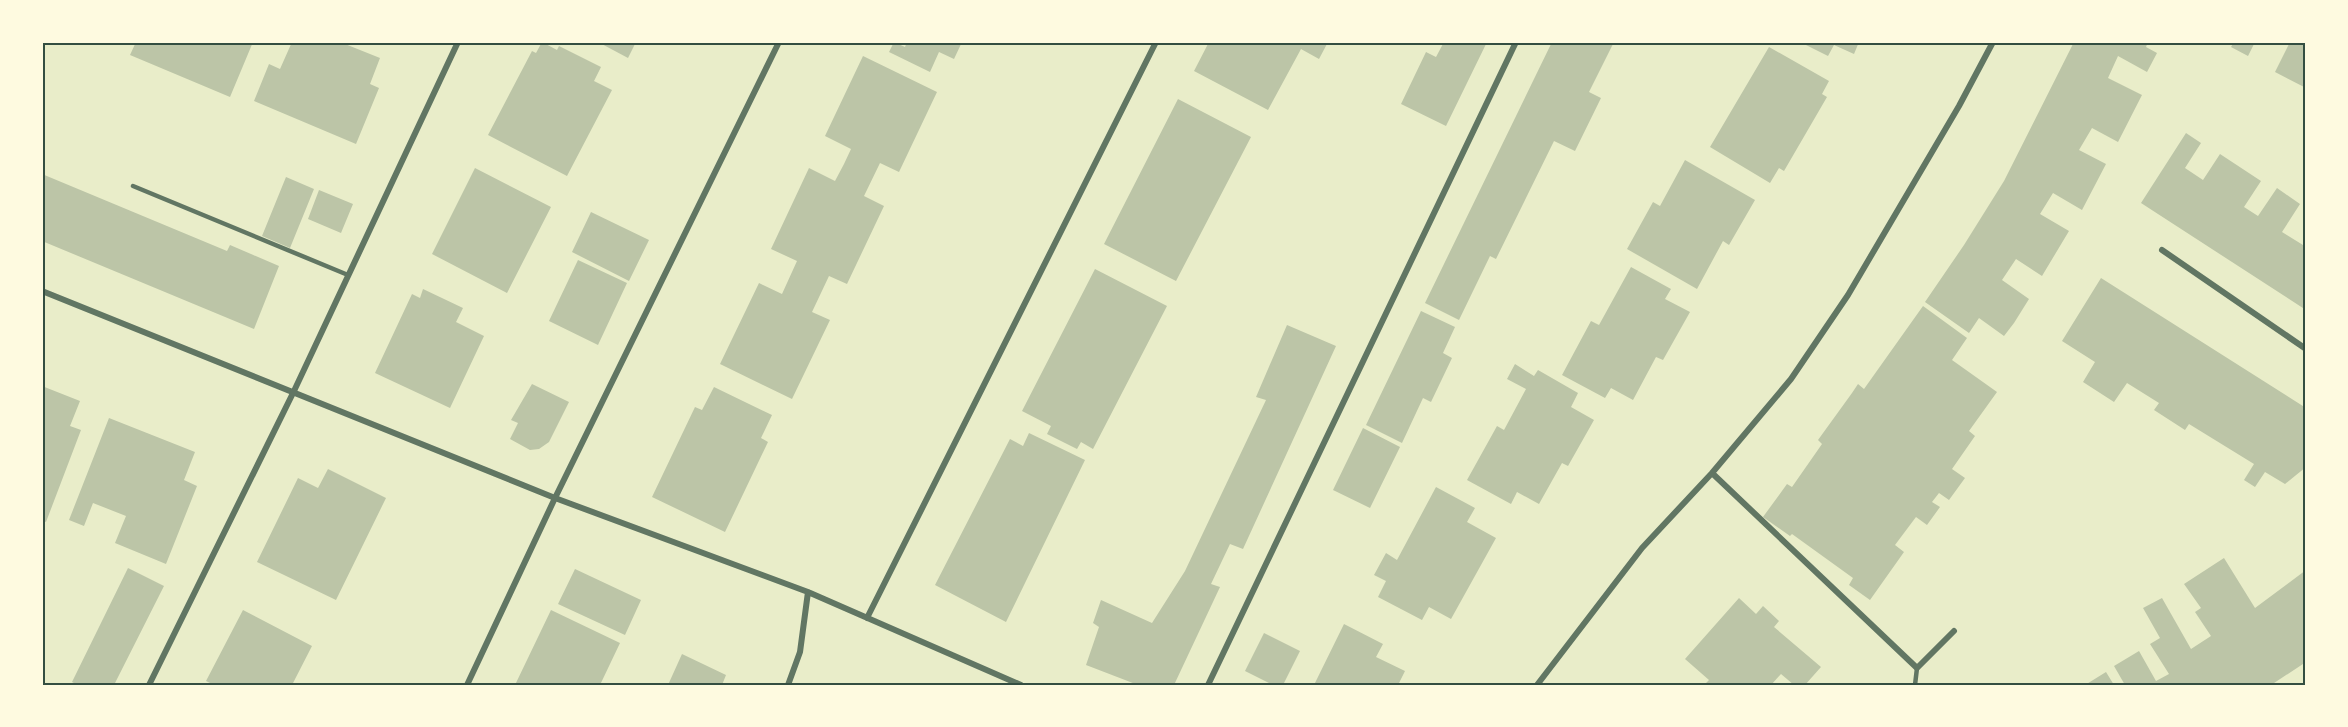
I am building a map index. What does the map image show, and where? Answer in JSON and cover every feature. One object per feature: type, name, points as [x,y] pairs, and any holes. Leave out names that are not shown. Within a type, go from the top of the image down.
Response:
[{"type":"street","points":[[148,685],[294,391],[458,42]]},
{"type":"street","points":[[467,685],[555,498],[779,42]]},
{"type":"street","points":[[867,618],[1156,42]]},
{"type":"street","points":[[1208,685],[1516,42]]},
{"type":"street","points":[[1537,685],[1642,548],[1712,473],[1791,378],[1848,295],[1959,106],[1993,42]]},
{"type":"street","points":[[2162,250],[2306,349]]},
{"type":"street","points":[[42,291],[555,498],[808,592],[1021,685]]},
{"type":"street","points":[[1712,473],[1917,668],[1953,631]]},
{"type":"street","points":[[788,685],[800,652],[808,592]]},
{"type":"lane","points":[[133,186],[348,275]]},
{"type":"lane","points":[[1915,685],[1917,668]]},
{"type":"building","points":[[136,42],[253,42],[230,97],[130,55]]},
{"type":"building","points":[[292,42],[340,42],[380,58],[370,84],[379,88],[356,144],[254,101],[269,64],[280,69]]},
{"type":"building","points":[[542,42],[557,50],[559,46],[601,67],[594,81],[612,90],[567,176],[488,135],[532,51],[536,53]]},
{"type":"building","points":[[598,42],[636,42],[628,58]]},
{"type":"building","points":[[894,42],[905,47],[907,42],[962,42],[954,59],[939,52],[930,72],[889,52]]},
{"type":"building","points":[[1209,42],[1328,42],[1319,59],[1301,49],[1268,110],[1194,71]]},
{"type":"building","points":[[1444,42],[1487,42],[1446,126],[1401,104],[1426,52],[1436,57]]},
{"type":"building","points":[[1552,42],[1614,42],[1589,92],[1601,98],[1575,151],[1554,141],[1496,259],[1490,256],[1459,320],[1425,303]]},
{"type":"building","points":[[1800,42],[1859,42],[1854,54],[1834,45],[1828,56]]},
{"type":"building","points":[[2074,42],[2148,42],[2146,47],[2157,53],[2147,72],[2118,56],[2108,78],[2142,95],[2118,142],[2092,128],[2079,150],[2106,164],[2082,210],[2053,193],[2040,214],[2069,231],[2042,276],[2016,259],[2002,280],[2029,299],[2014,323],[2004,336],[1979,318],[1969,333],[1925,302],[2004,181]]},
{"type":"building","points":[[2234,42],[2255,42],[2248,56],[2231,47]]},
{"type":"building","points":[[2290,42],[2306,42],[2306,88],[2275,72]]},
{"type":"building","points":[[1769,47],[1829,81],[1822,94],[1827,97],[1784,171],[1779,168],[1770,183],[1710,147]]},
{"type":"building","points":[[863,56],[937,92],[899,172],[880,163],[864,196],[884,206],[847,284],[829,276],[812,312],[830,320],[792,399],[720,364],[759,283],[782,294],[797,261],[771,249],[809,168],[835,181],[851,149],[825,136]]},
{"type":"building","points":[[1178,99],[1251,137],[1176,281],[1104,244]]},
{"type":"building","points":[[2186,133],[2201,143],[2185,168],[2203,180],[2220,154],[2261,181],[2244,207],[2258,216],[2277,188],[2300,204],[2282,232],[2303,245],[2306,240],[2306,310],[2141,203]]},
{"type":"building","points":[[1685,160],[1755,200],[1729,245],[1723,241],[1697,289],[1627,249],[1653,202],[1660,206]]},
{"type":"building","points":[[475,168],[551,207],[507,293],[432,254]]},
{"type":"building","points":[[42,174],[227,251],[230,245],[279,266],[254,329],[42,241]]},
{"type":"building","points":[[286,177],[314,189],[290,248],[262,236]]},
{"type":"building","points":[[319,190],[353,204],[341,233],[308,219]]},
{"type":"building","points":[[591,212],[649,240],[629,281],[572,252]]},
{"type":"building","points":[[578,260],[627,283],[598,345],[549,321]]},
{"type":"building","points":[[1631,267],[1671,289],[1665,299],[1690,312],[1663,360],[1656,357],[1633,400],[1611,388],[1605,398],[1562,375],[1591,321],[1599,325]]},
{"type":"building","points":[[1095,269],[1167,306],[1093,449],[1081,442],[1077,449],[1047,434],[1051,426],[1022,411]]},
{"type":"building","points":[[2101,278],[2306,408],[2306,467],[2285,484],[2265,472],[2255,487],[2244,480],[2254,464],[2189,424],[2185,430],[2154,410],[2159,403],[2127,383],[2114,402],[2083,382],[2095,362],[2062,341]]},
{"type":"building","points":[[423,289],[463,308],[456,322],[484,336],[450,408],[375,373],[412,294],[420,298]]},
{"type":"building","points":[[1923,306],[1967,338],[1952,360],[1997,392],[1969,431],[1975,436],[1952,469],[1965,478],[1949,500],[1939,493],[1932,502],[1940,507],[1927,525],[1916,517],[1895,545],[1904,552],[1870,600],[1849,585],[1853,578],[1792,534],[1790,536],[1763,517],[1787,484],[1792,487],[1822,444],[1818,440],[1858,384],[1864,389]]},
{"type":"building","points":[[1421,311],[1455,327],[1443,353],[1452,358],[1431,402],[1423,398],[1402,443],[1366,425]]},
{"type":"building","points":[[1287,325],[1336,346],[1243,549],[1230,544],[1211,584],[1220,587],[1174,685],[1138,685],[1086,665],[1099,627],[1093,623],[1101,600],[1152,623],[1185,571],[1266,400],[1256,397]]},
{"type":"building","points":[[1515,364],[1534,376],[1538,370],[1578,393],[1571,407],[1594,420],[1568,466],[1562,463],[1539,504],[1517,492],[1511,504],[1467,480],[1497,426],[1504,430],[1526,389],[1507,379]]},
{"type":"building","points":[[532,384],[569,402],[549,442],[539,449],[530,450],[510,439],[518,423],[511,420]]},
{"type":"building","points":[[42,386],[80,401],[70,426],[81,430],[46,522],[42,520]]},
{"type":"building","points":[[714,387],[772,415],[761,438],[768,442],[725,532],[652,497],[695,407],[702,410]]},
{"type":"building","points":[[109,418],[195,452],[184,480],[197,486],[166,564],[115,543],[126,516],[93,503],[84,526],[69,520]]},
{"type":"building","points":[[1363,428],[1400,447],[1370,508],[1333,490]]},
{"type":"building","points":[[1029,433],[1085,460],[1006,622],[935,585],[1010,439],[1023,446]]},
{"type":"building","points":[[328,469],[386,498],[336,600],[257,562],[298,478],[318,488]]},
{"type":"building","points":[[1436,487],[1475,508],[1467,522],[1496,538],[1451,619],[1429,607],[1422,620],[1378,597],[1386,581],[1374,575],[1386,553],[1397,560]]},
{"type":"building","points":[[2224,558],[2255,608],[2306,570],[2306,662],[2271,685],[2125,685],[2114,666],[2139,651],[2156,681],[2169,674],[2150,644],[2160,638],[2143,608],[2162,598],[2191,649],[2211,636],[2195,612],[2201,608],[2184,584]]},
{"type":"building","points":[[128,568],[164,586],[114,685],[78,685],[72,682]]},
{"type":"building","points":[[575,569],[641,600],[625,635],[558,604]]},
{"type":"building","points":[[1739,598],[1756,614],[1763,606],[1779,621],[1774,627],[1821,667],[1805,685],[1794,685],[1781,674],[1771,685],[1704,685],[1709,680],[1685,659]]},
{"type":"building","points":[[243,610],[312,646],[292,685],[214,685],[206,681]]},
{"type":"building","points":[[551,610],[620,643],[600,685],[515,685]]},
{"type":"building","points":[[1344,624],[1383,644],[1376,657],[1405,671],[1398,685],[1314,685]]},
{"type":"building","points":[[1264,633],[1300,651],[1283,685],[1273,685],[1245,671]]},
{"type":"building","points":[[682,654],[726,675],[722,685],[668,685]]},
{"type":"building","points":[[2106,672],[2114,685],[2085,685]]}]
